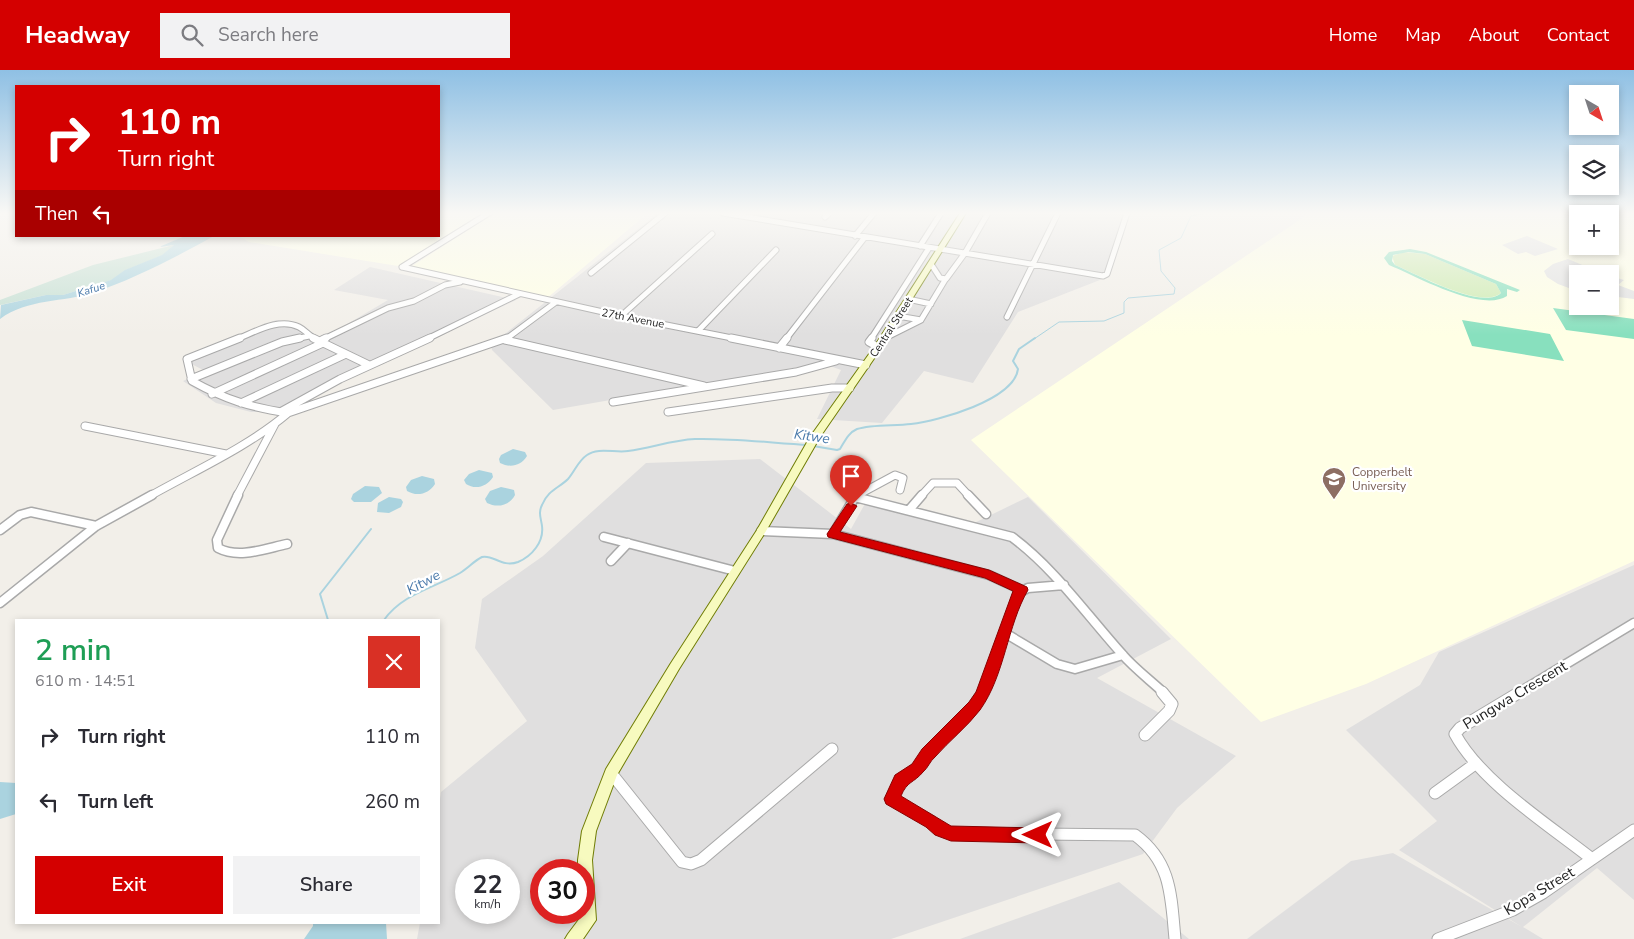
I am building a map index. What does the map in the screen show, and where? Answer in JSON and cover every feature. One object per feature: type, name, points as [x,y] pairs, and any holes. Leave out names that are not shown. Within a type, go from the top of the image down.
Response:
[{"type":"street","name":"27th Avenue","points":[[424,254],[402,267],[462,282],[621,316],[838,361],[866,365]]},
{"type":"street","points":[[591,273],[615,254]]},
{"type":"street","points":[[621,316],[690,254]]},
{"type":"street","points":[[698,331],[773,254]]},
{"type":"street","points":[[779,348],[853,254]]},
{"type":"street","points":[[878,347],[869,342],[925,254]]},
{"type":"street","name":"Central Street","points":[[573,939],[588,920],[585,860],[589,832],[611,773],[761,531],[815,437],[878,347],[937,254]]},
{"type":"street","points":[[883,339],[921,320],[945,280],[965,254]]},
{"type":"street","points":[[968,254],[1106,276],[1113,254]]},
{"type":"street","points":[[1007,317],[1039,254]]},
{"type":"street","points":[[931,264],[940,278],[945,280]]},
{"type":"street","points":[[212,394],[322,342],[388,308],[414,301],[445,286],[462,282]]},
{"type":"street","points":[[287,544],[229,554],[218,548],[217,540],[237,496],[275,424],[285,412],[369,365],[481,315],[519,294]]},
{"type":"street","points":[[908,299],[931,304]]},
{"type":"street","points":[[369,365],[290,324],[272,325],[189,357],[187,364],[194,383],[212,394],[252,407],[285,412],[505,340],[556,302]]},
{"type":"street","points":[[898,316],[921,320]]},
{"type":"street","points":[[192,379],[282,342],[310,336]]},
{"type":"street","points":[[505,340],[706,386]]},
{"type":"street","points":[[241,403],[346,354]]},
{"type":"street","points":[[613,402],[796,372],[838,361]]},
{"type":"street","points":[[668,412],[832,388],[850,388]]},
{"type":"street","points":[[0,603],[96,526],[226,454],[275,424]]},
{"type":"street","points":[[85,426],[212,453],[226,454]]},
{"type":"street","points":[[833,534],[855,497],[865,490],[895,475],[903,478],[900,490]]},
{"type":"street","points":[[909,510],[933,483],[951,482],[957,483],[986,514]]},
{"type":"street","points":[[855,497],[1012,537],[1028,548],[1064,585],[1123,655],[1159,686],[1172,704],[1168,711],[1145,735]]},
{"type":"street","points":[[0,530],[20,515],[30,512],[96,526]]},
{"type":"street","points":[[761,531],[833,534],[989,575],[1022,590],[1064,585]]},
{"type":"street","points":[[604,537],[735,571]]},
{"type":"street","points":[[611,561],[628,543]]},
{"type":"street","points":[[1022,590],[1016,598],[1006,634],[982,694],[974,706],[928,754],[918,768],[900,780],[891,799],[931,821],[941,830],[951,833],[965,835],[1135,835],[1145,840],[1156,852],[1165,867],[1175,939]]},
{"type":"street","name":"Pungwa Crescent","points":[[1592,858],[1475,764],[1457,742],[1456,734],[1460,728],[1634,623]]},
{"type":"street","points":[[1006,634],[1057,664],[1075,669],[1123,655]]},
{"type":"street","points":[[611,773],[682,862],[691,864],[701,860],[832,749]]},
{"type":"street","points":[[1435,793],[1475,764]]},
{"type":"street","name":"Kopa Street","points":[[1438,939],[1513,910],[1634,830]]},
{"type":"shaded area","points":[[139,254],[165,254],[126,270],[112,280],[63,295],[46,295],[0,305],[0,300],[93,265]]},
{"type":"shaded area","points":[[321,254],[418,254],[398,266]]},
{"type":"shaded area","points":[[432,254],[600,254],[546,299],[409,268]]},
{"type":"shaded area","points":[[607,254],[1112,254],[1105,278],[1018,312],[973,383],[924,371],[882,423],[817,419],[841,370],[822,363],[553,410],[492,350],[491,345]]},
{"type":"shaded area","name":"Copperbelt University","points":[[1249,254],[1634,254],[1634,561],[1366,684],[1261,722],[971,440]]},
{"type":"shaded area","points":[[1529,254],[1543,254],[1535,256]]},
{"type":"shaded area","points":[[1568,259],[1582,265],[1569,265],[1569,288],[1547,277],[1544,271],[1553,264]]},
{"type":"shaded area","points":[[370,267],[516,300],[278,412],[251,412],[216,403],[183,381],[205,371],[182,359],[276,320],[291,323],[315,338],[339,329],[388,300],[334,290]]},
{"type":"shaded area","points":[[1619,285],[1634,291],[1634,299],[1619,297]]},
{"type":"shaded area","points":[[760,459],[851,529],[867,500],[968,526],[1028,497],[1171,639],[1097,678],[1236,756],[1177,808],[1143,854],[891,939],[417,939],[420,924],[440,924],[441,792],[527,721],[475,648],[482,599],[543,556],[646,463]]},
{"type":"shaded area","points":[[1634,565],[1634,900],[1597,868],[1523,927],[1543,939],[1247,939],[1351,861],[1393,853],[1522,927],[1399,850],[1437,821],[1346,730],[1420,685],[1439,652]]},
{"type":"shaded area","points":[[1119,882],[1189,939],[960,939]]},
{"type":"green space","points":[[1388,254],[1400,254],[1393,255],[1392,261],[1395,265],[1449,289],[1465,294],[1492,297],[1501,293],[1496,284],[1421,254],[1430,254],[1520,290],[1517,292],[1507,289],[1507,296],[1496,300],[1465,297],[1389,265],[1384,258]]},
{"type":"green space","points":[[1399,254],[1425,254],[1496,284],[1501,293],[1492,297],[1480,297],[1449,289],[1395,265],[1392,256]]},
{"type":"green space","points":[[1553,308],[1569,310],[1569,315],[1605,315],[1634,319],[1634,339],[1566,330]]},
{"type":"green space","points":[[1462,320],[1550,334],[1564,361],[1472,346]]},
{"type":"water","name":"Kafue","points":[[181,254],[156,267],[109,287],[83,295],[22,307],[0,319],[1,305],[46,295],[63,295],[111,280],[125,270],[162,255]]},
{"type":"water","points":[[513,449],[525,452],[527,456],[522,462],[515,465],[500,463],[501,455]]},
{"type":"water","points":[[479,470],[492,473],[493,477],[488,483],[481,486],[473,487],[466,484],[464,480],[469,474]]},
{"type":"water","points":[[422,476],[434,479],[435,484],[430,490],[422,494],[407,491],[406,487],[411,480]]},
{"type":"water","points":[[365,486],[379,487],[382,493],[371,502],[354,502],[351,499],[353,494]]},
{"type":"water","points":[[501,487],[514,490],[515,495],[510,502],[502,505],[487,503],[485,499],[490,491]]},
{"type":"water","points":[[389,497],[401,499],[403,502],[401,507],[389,513],[377,512],[378,503]]},
{"type":"water","points":[[0,782],[15,783],[15,814],[0,819]]},
{"type":"water","points":[[313,924],[386,924],[387,939],[304,939]]},
{"type":"waterway","name":"Kitwe","points":[[1034,339],[1059,322],[1104,321],[1124,313],[1124,302],[1128,298],[1174,294],[1175,288],[1161,271],[1159,254]]},
{"type":"waterway","name":"Kitwe","points":[[813,446],[837,450],[840,449],[849,435],[857,429],[869,426],[904,425],[923,422],[956,413],[990,399],[1013,380],[1018,369],[1013,361],[1019,349],[1035,338]]},
{"type":"waterway","name":"Kitwe","points":[[385,619],[391,611],[409,598],[460,573],[482,557],[490,557],[502,562],[512,563],[528,556],[536,548],[541,538],[540,511],[544,500],[568,479],[581,460],[591,453],[596,451],[628,451],[695,439],[809,445]]},
{"type":"waterway","points":[[328,619],[320,594],[371,529]]},
{"type":"place","name":"Copperbelt University","points":[[1334,500]]},
{"type":"route","points":[[851,506],[833,534],[989,575],[1022,590],[1016,598],[1006,634],[982,694],[974,706],[928,754],[918,768],[900,780],[891,799],[931,821],[941,830],[951,833],[965,835],[1038,835]]}]
